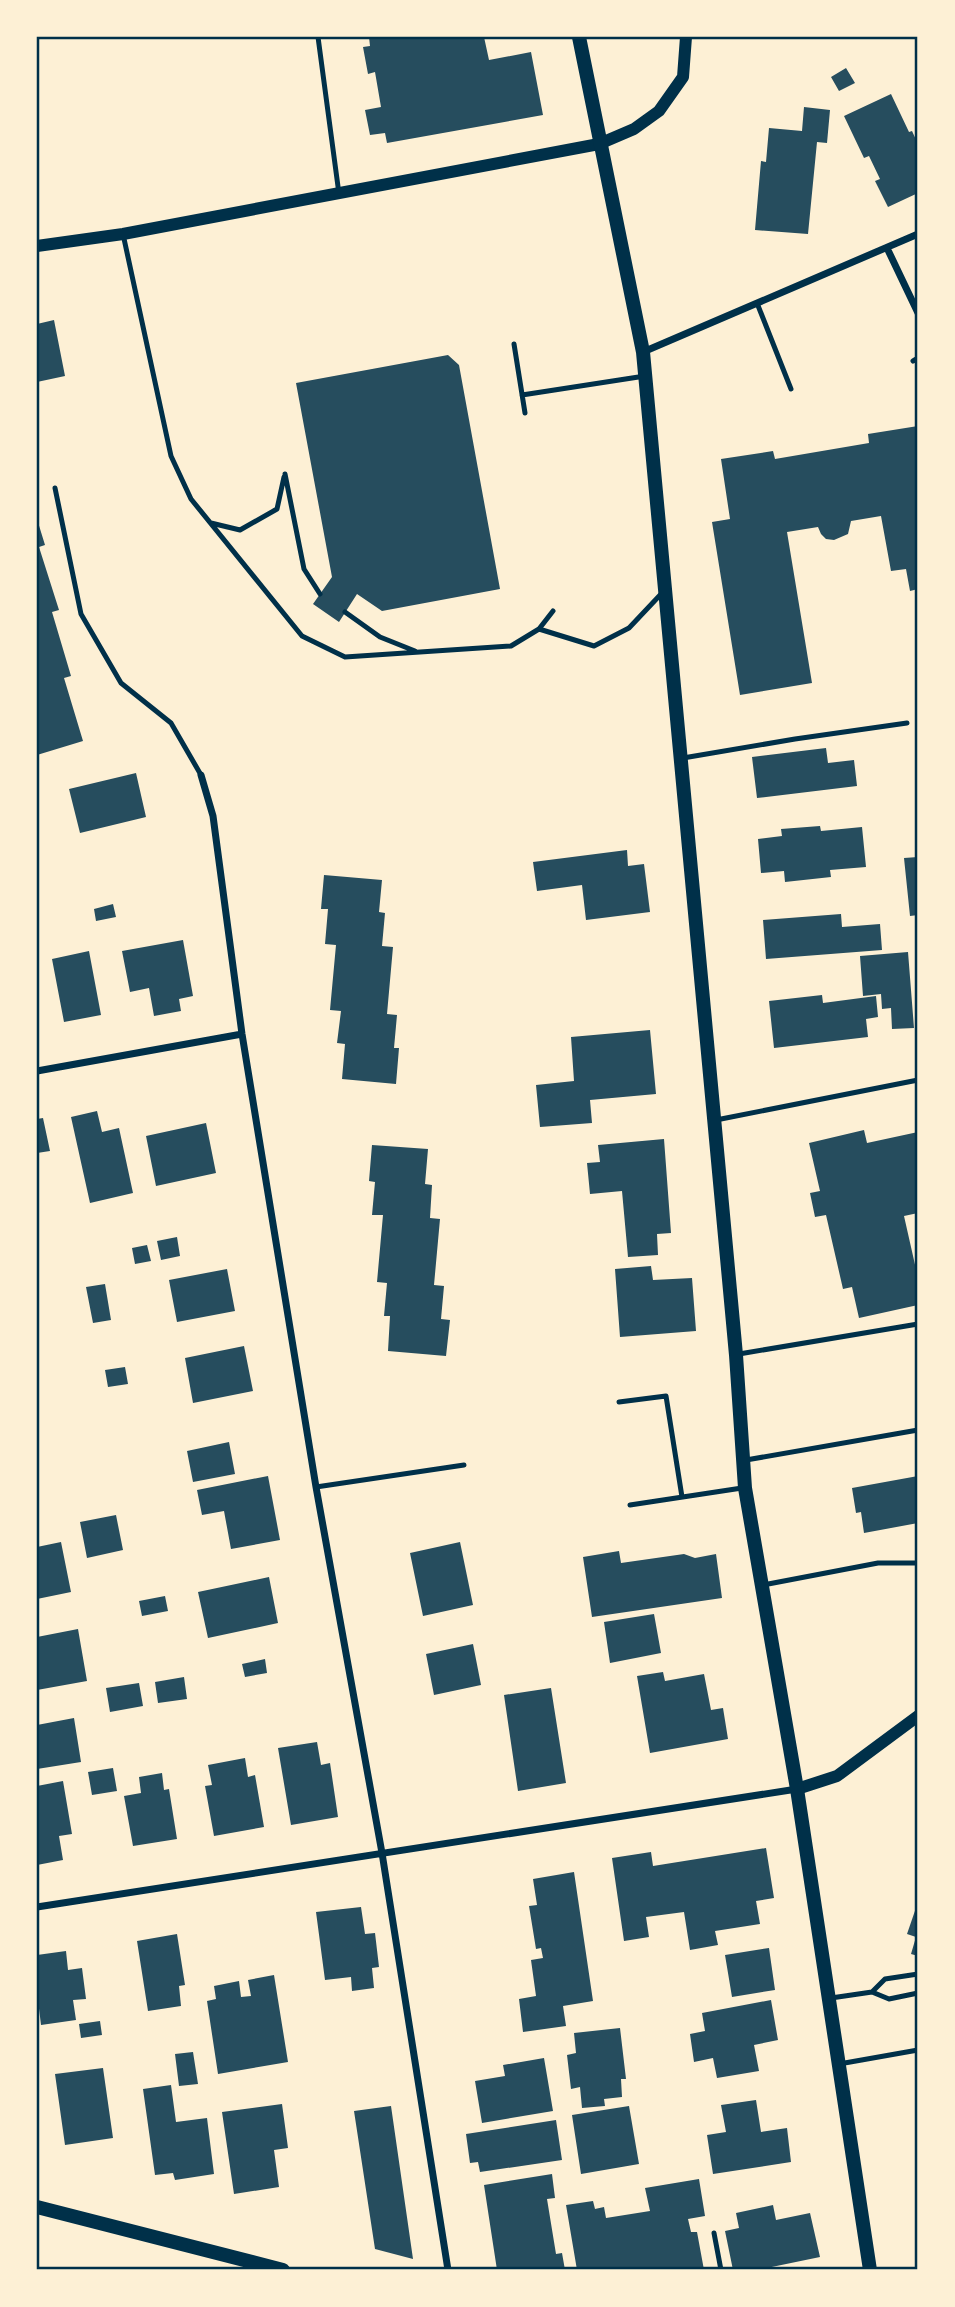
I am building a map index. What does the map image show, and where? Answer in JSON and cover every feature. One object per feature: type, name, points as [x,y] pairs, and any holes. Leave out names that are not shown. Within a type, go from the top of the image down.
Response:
[{"type":"main road","points":[[579,37],[643,352],[712,1121],[736,1355],[745,1488],[797,1789],[870,2270]]},
{"type":"main road","points":[[37,2207],[283,2270]]},
{"type":"street","points":[[37,246],[123,234],[599,144],[634,129],[659,111],[682,77],[686,37]]},
{"type":"street","points":[[643,352],[918,234]]},
{"type":"street","points":[[887,248],[918,313]]},
{"type":"street","points":[[201,775],[213,816],[242,1034],[316,1487],[382,1853],[448,2270]]},
{"type":"street","points":[[37,1071],[242,1034]]},
{"type":"street","points":[[37,1907],[797,1789],[837,1776],[918,1716]]},
{"type":"lane","points":[[318,37],[338,194]]},
{"type":"lane","points":[[123,234],[171,456],[191,499],[302,636],[345,657],[511,646],[539,629],[554,611]]},
{"type":"lane","points":[[757,303],[791,389]]},
{"type":"lane","points":[[514,344],[526,413]]},
{"type":"lane","points":[[522,396],[645,376]]},
{"type":"lane","points":[[211,523],[240,530],[278,509],[285,474],[304,569],[320,594]]},
{"type":"lane","points":[[55,488],[81,614],[121,683],[172,723],[201,775]]},
{"type":"lane","points":[[539,629],[594,646],[629,628],[664,591]]},
{"type":"lane","points":[[345,612],[380,637],[416,652]]},
{"type":"lane","points":[[680,759],[907,723]]},
{"type":"lane","points":[[712,1121],[918,1080]]},
{"type":"lane","points":[[736,1355],[918,1324]]},
{"type":"lane","points":[[619,1402],[666,1396],[682,1497]]},
{"type":"lane","points":[[743,1460],[918,1430]]},
{"type":"lane","points":[[316,1487],[464,1465]]},
{"type":"lane","points":[[630,1505],[745,1488]]},
{"type":"lane","points":[[762,1585],[878,1563],[918,1563]]},
{"type":"lane","points":[[872,1992],[885,1979],[918,1974]]},
{"type":"lane","points":[[828,1999],[872,1992],[888,1999],[918,1993]]},
{"type":"lane","points":[[838,2064],[918,2050]]},
{"type":"lane","points":[[714,2233],[722,2270]]},
{"type":"building","points":[[369,37],[484,37],[489,60],[531,52],[543,115],[387,143],[385,133],[370,135],[365,110],[381,107],[375,72],[368,74],[363,47],[370,46]]},
{"type":"building","points":[[846,68],[855,83],[839,91],[831,77]]},
{"type":"building","points":[[891,94],[909,132],[912,131],[918,144],[918,193],[888,207],[875,181],[880,179],[869,156],[864,158],[844,116]]},
{"type":"building","points":[[804,107],[830,110],[827,143],[817,142],[808,234],[755,230],[761,161],[766,162],[769,128],[802,131]]},
{"type":"building","points":[[54,320],[65,376],[37,382],[37,324]]},
{"type":"building","points":[[448,355],[459,365],[500,589],[382,611],[357,594],[339,622],[313,604],[332,577],[296,383]]},
{"type":"building","points":[[918,426],[918,589],[910,591],[906,569],[891,571],[881,516],[851,521],[848,534],[834,540],[826,539],[818,527],[787,532],[812,683],[740,695],[712,522],[730,519],[721,459],[773,451],[775,459],[869,443],[868,434]]},
{"type":"building","points":[[37,519],[45,545],[39,547],[59,610],[52,612],[71,676],[64,678],[83,741],[37,755]]},
{"type":"building","points":[[826,748],[828,763],[854,760],[857,786],[757,798],[752,757]]},
{"type":"building","points":[[136,773],[146,817],[80,833],[69,789]]},
{"type":"building","points":[[820,826],[821,831],[862,827],[866,867],[830,870],[831,877],[785,882],[784,871],[761,873],[758,839],[782,836],[781,829]]},
{"type":"building","points":[[627,850],[628,866],[644,864],[650,912],[586,920],[582,885],[537,891],[533,862]]},
{"type":"building","points":[[918,857],[918,915],[910,916],[904,858]]},
{"type":"building","points":[[324,875],[382,880],[379,912],[385,913],[382,946],[393,947],[387,1014],[397,1015],[394,1048],[399,1048],[396,1084],[342,1079],[345,1044],[337,1043],[341,1011],[330,1010],[336,945],[325,944],[328,909],[321,909]]},
{"type":"building","points":[[113,904],[116,917],[96,921],[94,909]]},
{"type":"building","points":[[841,914],[842,927],[880,924],[882,950],[766,959],[763,920]]},
{"type":"building","points":[[183,940],[193,996],[179,999],[181,1011],[154,1016],[149,988],[130,992],[122,951]]},
{"type":"building","points":[[89,951],[101,1015],[64,1022],[52,959]]},
{"type":"building","points":[[908,952],[914,1028],[892,1029],[891,1008],[882,1009],[881,994],[863,996],[860,956]]},
{"type":"building","points":[[822,995],[823,1003],[876,996],[878,1017],[866,1019],[868,1037],[774,1048],[769,1001]]},
{"type":"building","points":[[650,1030],[656,1094],[590,1100],[592,1123],[540,1127],[536,1085],[574,1081],[571,1037]]},
{"type":"building","points":[[97,1111],[102,1132],[119,1128],[133,1193],[90,1203],[71,1117]]},
{"type":"building","points":[[43,1118],[50,1151],[37,1153],[37,1119]]},
{"type":"building","points":[[206,1123],[216,1173],[156,1186],[146,1136]]},
{"type":"building","points":[[864,1130],[867,1143],[918,1132],[918,1174],[915,1175],[918,1213],[904,1216],[918,1278],[918,1305],[859,1318],[852,1287],[843,1289],[826,1215],[815,1217],[810,1193],[820,1191],[809,1143]]},
{"type":"building","points":[[664,1139],[671,1233],[657,1234],[658,1255],[628,1257],[622,1191],[590,1194],[587,1163],[600,1162],[598,1145]]},
{"type":"building","points":[[372,1145],[428,1149],[425,1184],[432,1185],[430,1218],[440,1219],[434,1285],[444,1286],[441,1319],[450,1320],[446,1356],[388,1351],[390,1316],[384,1316],[387,1283],[377,1282],[383,1215],[372,1215],[375,1182],[369,1181]]},
{"type":"building","points":[[177,1237],[180,1256],[161,1260],[157,1241]]},
{"type":"building","points":[[147,1245],[151,1261],[135,1264],[132,1248]]},
{"type":"building","points":[[651,1266],[653,1280],[692,1278],[696,1331],[620,1337],[615,1269]]},
{"type":"building","points":[[227,1269],[235,1311],[177,1322],[169,1280]]},
{"type":"building","points":[[105,1284],[111,1320],[93,1323],[86,1287]]},
{"type":"building","points":[[244,1346],[253,1391],[193,1403],[185,1358]]},
{"type":"building","points":[[125,1367],[128,1384],[108,1387],[105,1370]]},
{"type":"building","points":[[229,1442],[235,1474],[193,1482],[187,1451]]},
{"type":"building","points":[[268,1476],[280,1540],[231,1549],[224,1511],[202,1515],[197,1490]]},
{"type":"building","points":[[918,1476],[918,1523],[864,1533],[861,1512],[856,1513],[852,1488]]},
{"type":"building","points":[[116,1515],[123,1550],[87,1558],[80,1522]]},
{"type":"building","points":[[61,1542],[71,1592],[37,1599],[37,1547]]},
{"type":"building","points":[[460,1542],[473,1605],[423,1616],[410,1553]]},
{"type":"building","points":[[619,1551],[621,1563],[684,1554],[695,1558],[716,1554],[722,1598],[592,1617],[583,1557]]},
{"type":"building","points":[[269,1577],[278,1623],[208,1638],[198,1592]]},
{"type":"building","points":[[165,1596],[168,1611],[142,1616],[139,1601]]},
{"type":"building","points":[[654,1614],[661,1653],[610,1663],[604,1622]]},
{"type":"building","points":[[78,1629],[87,1681],[37,1690],[37,1637]]},
{"type":"building","points":[[473,1644],[481,1685],[434,1695],[426,1654]]},
{"type":"building","points":[[265,1659],[267,1673],[245,1677],[242,1664]]},
{"type":"building","points":[[663,1672],[665,1681],[704,1674],[711,1710],[723,1708],[728,1739],[650,1753],[637,1676]]},
{"type":"building","points":[[184,1677],[187,1699],[158,1703],[155,1682]]},
{"type":"building","points":[[139,1683],[143,1706],[110,1712],[106,1688]]},
{"type":"building","points":[[551,1688],[566,1783],[518,1791],[504,1695]]},
{"type":"building","points":[[74,1718],[81,1762],[37,1769],[37,1725]]},
{"type":"building","points":[[317,1742],[321,1765],[330,1763],[338,1817],[291,1825],[278,1748]]},
{"type":"building","points":[[245,1758],[248,1777],[255,1775],[264,1827],[214,1836],[205,1786],[212,1785],[208,1765]]},
{"type":"building","points":[[113,1768],[117,1791],[92,1795],[88,1772]]},
{"type":"building","points":[[162,1773],[164,1790],[169,1789],[177,1839],[133,1846],[124,1796],[141,1793],[139,1777]]},
{"type":"building","points":[[63,1781],[72,1834],[59,1836],[63,1860],[37,1865],[37,1786]]},
{"type":"building","points":[[766,1848],[774,1898],[756,1901],[760,1924],[715,1931],[718,1945],[690,1950],[684,1912],[646,1917],[649,1937],[624,1941],[612,1858],[651,1852],[653,1866]]},
{"type":"building","points":[[574,1872],[593,2001],[563,2006],[566,2026],[523,2032],[519,1999],[536,1996],[531,1960],[543,1958],[541,1948],[536,1949],[529,1906],[537,1905],[533,1879]]},
{"type":"building","points":[[918,1902],[918,1956],[911,1954],[916,1937],[907,1934]]},
{"type":"building","points":[[361,1907],[365,1934],[375,1933],[379,1967],[372,1968],[374,1988],[352,1991],[351,1977],[325,1980],[316,1912]]},
{"type":"building","points":[[177,1934],[185,1985],[179,1986],[181,2006],[148,2011],[137,1941]]},
{"type":"building","points":[[769,1948],[775,1990],[732,1997],[725,1955]]},
{"type":"building","points":[[66,1951],[68,1970],[82,1968],[86,1999],[73,2000],[76,2020],[41,2025],[37,1992],[37,1955]]},
{"type":"building","points":[[274,1975],[288,2062],[218,2074],[207,2001],[216,1999],[214,1986],[239,1981],[241,1997],[251,1996],[248,1980]]},
{"type":"building","points":[[771,2000],[778,2040],[754,2045],[759,2071],[717,2078],[713,2058],[694,2062],[690,2034],[705,2031],[702,2013]]},
{"type":"building","points":[[100,2021],[102,2035],[81,2038],[79,2024]]},
{"type":"building","points":[[620,2028],[626,2079],[621,2079],[622,2097],[604,2099],[605,2106],[582,2108],[580,2087],[571,2089],[567,2055],[576,2053],[574,2033]]},
{"type":"building","points":[[193,2052],[198,2084],[179,2086],[175,2054]]},
{"type":"building","points":[[544,2058],[553,2111],[482,2123],[475,2081],[505,2076],[503,2065]]},
{"type":"building","points":[[103,2068],[113,2138],[65,2145],[55,2074]]},
{"type":"building","points":[[171,2085],[176,2122],[207,2118],[214,2174],[175,2180],[173,2173],[155,2175],[143,2089]]},
{"type":"building","points":[[756,2100],[761,2132],[787,2128],[791,2162],[713,2174],[707,2135],[726,2132],[721,2105]]},
{"type":"building","points":[[282,2104],[288,2148],[274,2150],[279,2187],[234,2194],[222,2112]]},
{"type":"building","points":[[391,2106],[413,2259],[375,2249],[354,2111]]},
{"type":"building","points":[[629,2106],[639,2164],[581,2174],[572,2115]]},
{"type":"building","points":[[556,2120],[562,2160],[480,2172],[478,2162],[470,2163],[466,2134]]},
{"type":"building","points":[[552,2174],[555,2198],[547,2199],[556,2254],[562,2253],[565,2270],[497,2270],[484,2185]]},
{"type":"building","points":[[699,2179],[705,2216],[688,2219],[691,2232],[697,2232],[704,2270],[577,2270],[566,2205],[593,2201],[595,2209],[604,2207],[606,2218],[650,2211],[645,2188]]},
{"type":"building","points":[[773,2205],[776,2220],[810,2213],[820,2257],[757,2270],[733,2270],[725,2231],[739,2228],[736,2213]]}]
